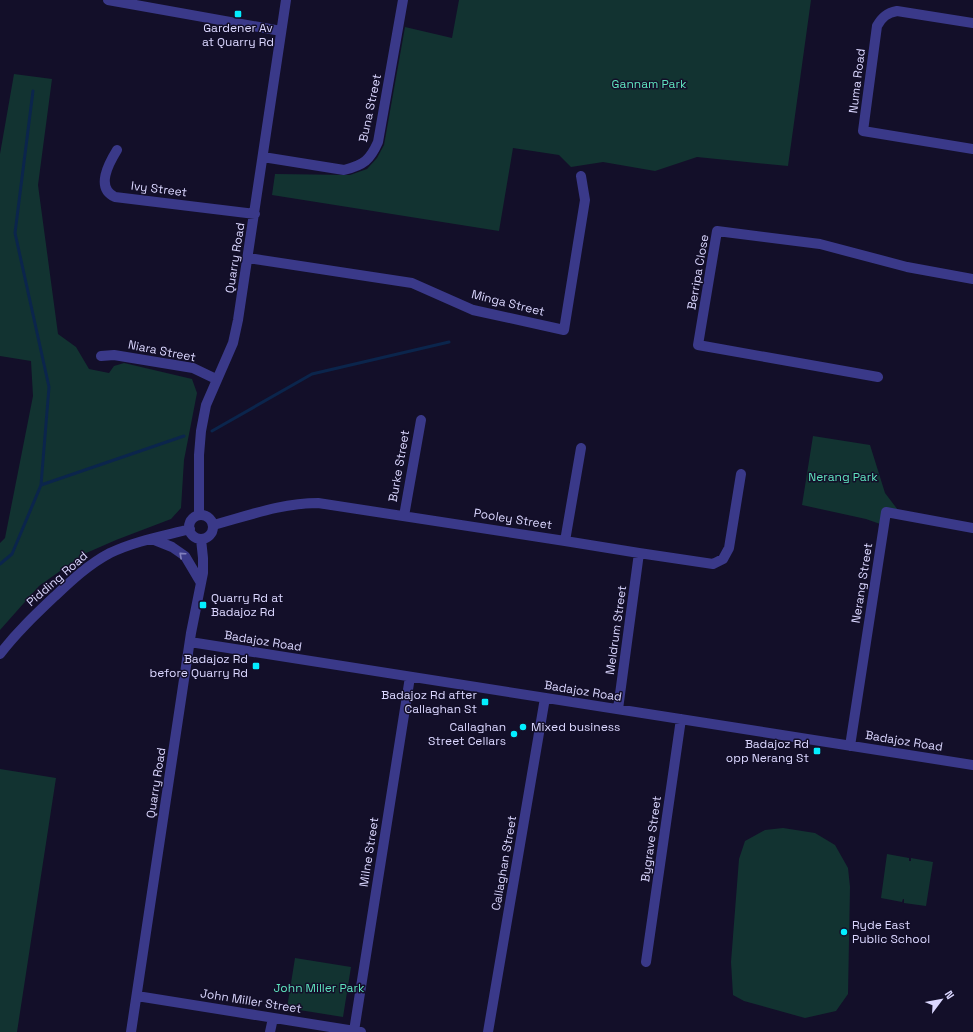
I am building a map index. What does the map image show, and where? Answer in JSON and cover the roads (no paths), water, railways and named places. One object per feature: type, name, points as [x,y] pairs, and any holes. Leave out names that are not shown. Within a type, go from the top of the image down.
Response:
[{"type":"street","points":[[108,0],[281,31]]},
{"type":"street","name":"Quarry Road","points":[[199,515],[198,455],[201,431],[206,405],[216,379],[233,343],[238,320],[286,0]]},
{"type":"street","name":"Buna Street","points":[[263,157],[344,170],[356,167],[365,162],[372,155],[378,142],[403,0]]},
{"type":"street","name":"Numa Road","points":[[973,23],[897,11],[889,13],[881,20],[877,26],[863,131],[973,149]]},
{"type":"street","name":"Ivy Street","points":[[117,150],[109,162],[105,183],[107,191],[115,198],[255,214]]},
{"type":"street","name":"Minga Street","points":[[248,258],[412,283],[473,310],[564,330],[585,200],[581,176]]},
{"type":"street","name":"Berripa Close","points":[[878,377],[698,345],[717,231],[820,244],[908,267],[973,279]]},
{"type":"street","name":"Niara Street","points":[[101,356],[114,355],[193,368],[216,379]]},
{"type":"street","name":"Burke Street","points":[[404,516],[421,420]]},
{"type":"street","points":[[565,540],[581,448]]},
{"type":"street","name":"Pooley Street","points":[[213,525],[286,505],[318,503],[713,564],[723,559],[729,548],[741,474]]},
{"type":"street","name":"Nerang Street","points":[[850,746],[886,512],[973,528]]},
{"type":"street","points":[[199,515],[206,516],[213,525],[209,536],[201,539],[195,537],[190,529],[192,520],[199,515]]},
{"type":"street","name":"Pidding Road","points":[[0,654],[27,623],[85,570],[111,553],[130,545],[190,529]]},
{"type":"street","points":[[152,539],[172,547],[186,556],[201,583]]},
{"type":"street","name":"Quarry Road","points":[[131,1032],[190,642],[201,583],[203,558],[201,539]]},
{"type":"street","name":"Meldrum Street","points":[[618,709],[639,553]]},
{"type":"street","name":"Badajoz Road","points":[[190,642],[973,765]]},
{"type":"street","name":"Milne Street","points":[[358,1031],[410,676]]},
{"type":"street","name":"Callaghan Street","points":[[488,1032],[545,698]]},
{"type":"street","name":"Bygrave Street","points":[[646,962],[681,719]]},
{"type":"street","name":"John Miller Street","points":[[137,996],[358,1031]]},
{"type":"street","points":[[270,1032],[273,1018]]},
{"type":"waterway","points":[[0,564],[12,554],[41,485],[49,387],[15,233],[33,91]]},
{"type":"waterway","points":[[212,431],[312,374],[449,342]]},
{"type":"waterway","points":[[41,485],[184,436]]},
{"type":"place","name":"Gardener Av at Quarry Rd","points":[[238,14]]},
{"type":"place","name":"Quarry Rd at Badajoz Rd","points":[[203,605]]},
{"type":"place","name":"Badajoz Rd before Quarry Rd","points":[[256,666]]},
{"type":"place","name":"Badajoz Rd after Callaghan St","points":[[485,702]]},
{"type":"place","name":"Mixed business","points":[[523,727]]},
{"type":"place","name":"Callaghan Street Cellars","points":[[514,734]]},
{"type":"place","name":"Badajoz Rd opp Nerang St","points":[[817,751]]},
{"type":"place","name":"Ryde East Public School","points":[[844,932]]},
{"type":"park label","name":"Gannam Park","points":[[649,84]]},
{"type":"park label","name":"Nerang Park","points":[[843,477]]},
{"type":"park label","name":"John Miller Park","points":[[319,988]]}]
